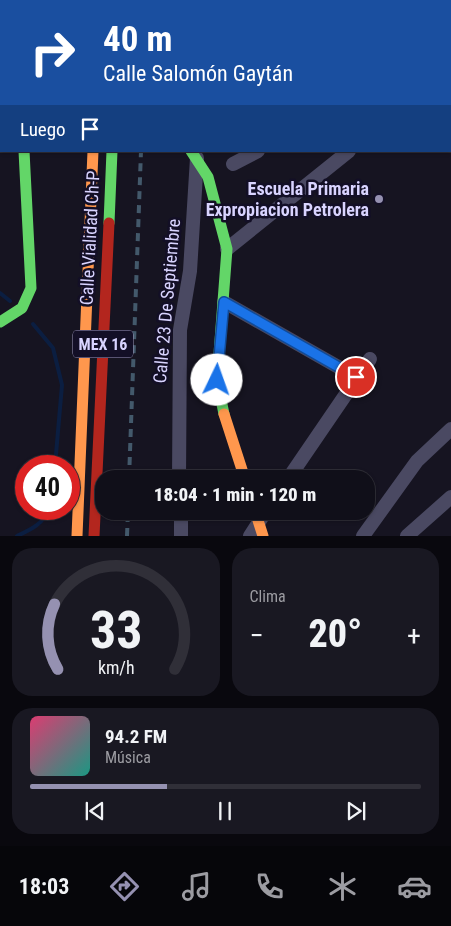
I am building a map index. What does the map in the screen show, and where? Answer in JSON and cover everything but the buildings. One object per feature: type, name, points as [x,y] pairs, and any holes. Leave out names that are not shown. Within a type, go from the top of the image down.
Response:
[{"type":"main road","points":[[0,322],[22,308],[31,288],[24,152]]},
{"type":"main road","name":"Calle Vialidad Ch-P","points":[[77,536],[93,152]]},
{"type":"main road","name":"Calle Vialidad Ch-P","points":[[94,536],[112,152]]},
{"type":"main road","points":[[195,153],[208,177],[221,220],[227,249],[217,380],[222,408],[242,470]]},
{"type":"main road","points":[[261,520],[263,536]]},
{"type":"street","points":[[233,164],[256,152]]},
{"type":"street","points":[[227,249],[348,152]]},
{"type":"street","name":"Calle 23 De Septiembre","points":[[179,470],[180,330],[190,272],[195,153]]},
{"type":"street","points":[[224,302],[356,377]]},
{"type":"street","points":[[294,470],[370,359]]},
{"type":"street","points":[[363,536],[416,461],[451,429]]},
{"type":"street","points":[[407,536],[451,497]]},
{"type":"street","points":[[181,520],[181,536]]},
{"type":"street","points":[[250,536],[258,520]]},
{"type":"waterway","points":[[0,293],[10,301]]},
{"type":"waterway","points":[[33,324],[53,348],[62,385],[56,455]]},
{"type":"waterway","points":[[17,536],[31,529],[42,520]]},
{"type":"railway","points":[[129,470],[141,152]]},
{"type":"railway","points":[[127,536],[128,520]]},
{"type":"traffic: fast","points":[[0,322],[22,308],[31,288],[24,152]]},
{"type":"traffic: fast","points":[[109,223],[112,152]]},
{"type":"traffic: fast","points":[[192,152],[208,177],[227,249],[217,380],[224,414]]},
{"type":"traffic: slow","points":[[77,536],[93,152]]},
{"type":"traffic: slow","points":[[224,414],[242,470]]},
{"type":"traffic: slow","points":[[258,520],[263,536]]},
{"type":"traffic: jam","points":[[94,536],[109,223]]},
{"type":"place","name":"Escuela Primaria Expropiacion Petrolera","points":[[379,199]]},
{"type":"route","points":[[217,380],[224,302],[356,377]]}]
